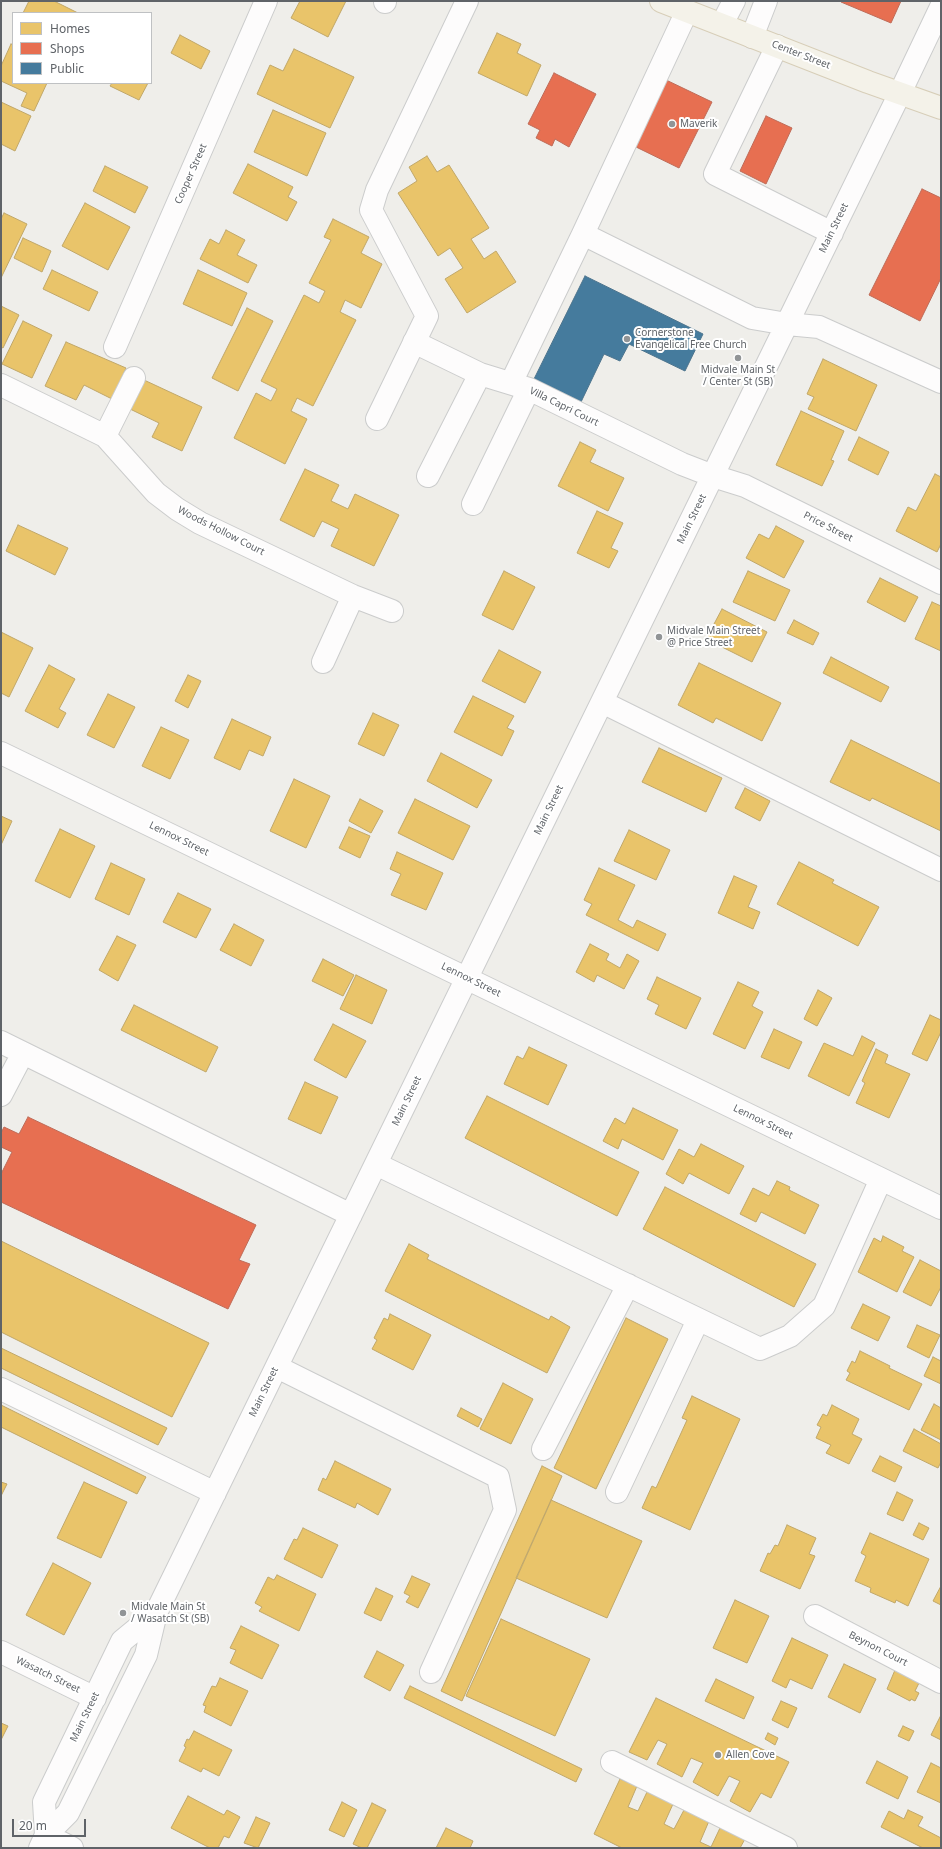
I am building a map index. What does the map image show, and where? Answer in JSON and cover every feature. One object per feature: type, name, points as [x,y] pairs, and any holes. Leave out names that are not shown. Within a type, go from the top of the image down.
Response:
[{"type":"main road","name":"Center Street","points":[[661,1],[941,108]]},
{"type":"street","name":"Cooper Street","points":[[115,347],[266,1]]},
{"type":"street","points":[[377,419],[428,316],[371,210],[377,190],[467,1]]},
{"type":"street","points":[[722,24],[734,1]]},
{"type":"street","points":[[752,37],[766,1]]},
{"type":"street","name":"Main Street","points":[[43,1842],[68,1813],[146,1655],[156,1613],[832,233],[941,7]]},
{"type":"street","points":[[473,504],[520,386],[584,234],[687,11]]},
{"type":"street","points":[[777,46],[715,174],[832,233]]},
{"type":"street","points":[[584,234],[752,318],[787,324],[819,327],[941,382]]},
{"type":"street","name":"Villa Capri Court","points":[[414,342],[480,374],[520,386],[682,464],[713,476]]},
{"type":"street","points":[[428,476],[480,374]]},
{"type":"street","points":[[105,436],[134,378]]},
{"type":"street","name":"Woods Hollow Court","points":[[1,385],[105,436],[156,493],[177,509],[200,523],[353,596],[392,612]]},
{"type":"street","name":"Price Street","points":[[713,476],[745,486],[941,583]]},
{"type":"street","points":[[323,662],[353,596]]},
{"type":"street","points":[[602,702],[941,870]]},
{"type":"street","name":"Lennox Street","points":[[1,753],[941,1208]]},
{"type":"street","points":[[1,1042],[351,1215]]},
{"type":"street","points":[[1,1095],[23,1053]]},
{"type":"street","points":[[376,1164],[760,1349],[790,1336],[824,1306],[881,1179]]},
{"type":"street","points":[[543,1449],[628,1286]]},
{"type":"street","points":[[617,1492],[698,1320]]},
{"type":"street","points":[[277,1367],[498,1477],[505,1510],[431,1672]]},
{"type":"street","points":[[1,1389],[215,1493]]},
{"type":"street","name":"Main Street","points":[[43,1842],[44,1802],[122,1641],[156,1613]]},
{"type":"street","name":"Beynon Court","points":[[815,1616],[941,1682]]},
{"type":"street","name":"Wasatch Street","points":[[1,1652],[95,1698]]},
{"type":"street","points":[[612,1762],[786,1848]]},
{"type":"street","points":[[43,1842],[72,1848]]},
{"type":"building: Homes","points":[[29,1],[54,1],[76,12],[24,12]]},
{"type":"building: Homes","points":[[300,1],[346,1],[328,37],[291,18]]},
{"type":"building: Homes","points":[[497,33],[521,44],[517,53],[541,65],[527,96],[478,73]]},
{"type":"building: Homes","points":[[180,35],[210,51],[201,69],[171,53]]},
{"type":"building: Homes","points":[[11,44],[12,84],[47,84],[34,111],[21,106],[27,93],[1,81],[1,66]]},
{"type":"building: Homes","points":[[294,49],[354,77],[330,128],[257,94],[270,65],[283,71]]},
{"type":"building: Homes","points":[[111,84],[147,84],[139,100],[110,86]]},
{"type":"building: Homes","points":[[1,102],[31,116],[15,151],[1,144]]},
{"type":"building: Homes","points":[[273,110],[326,133],[307,176],[254,152]]},
{"type":"building: Homes","points":[[427,156],[437,172],[449,165],[489,228],[471,239],[484,259],[496,251],[516,282],[467,313],[445,279],[463,268],[450,248],[438,256],[398,193],[417,181],[409,167]]},
{"type":"building: Homes","points":[[248,164],[293,187],[288,197],[297,202],[287,221],[233,193]]},
{"type":"building: Homes","points":[[105,166],[148,187],[135,213],[93,191]]},
{"type":"building: Homes","points":[[85,203],[130,227],[108,270],[62,246]]},
{"type":"building: Homes","points":[[4,213],[27,224],[1,278],[1,219]]},
{"type":"building: Homes","points":[[333,219],[369,237],[361,253],[382,264],[361,308],[345,300],[340,312],[356,320],[313,406],[297,398],[291,411],[307,419],[285,464],[234,438],[256,393],[271,401],[277,389],[261,381],[304,295],[319,303],[325,291],[309,283],[331,240],[324,237]]},
{"type":"building: Homes","points":[[226,230],[245,240],[237,255],[257,265],[248,283],[200,259],[210,239],[219,244]]},
{"type":"building: Homes","points":[[23,238],[51,251],[42,272],[14,258]]},
{"type":"building: Homes","points":[[52,270],[98,292],[89,311],[43,289]]},
{"type":"building: Homes","points":[[198,270],[247,293],[232,326],[183,304]]},
{"type":"building: Homes","points":[[1,306],[19,315],[3,348],[1,347]]},
{"type":"building: Homes","points":[[247,308],[273,321],[238,391],[212,378]]},
{"type":"building: Homes","points":[[23,321],[52,335],[32,378],[2,364]]},
{"type":"building: Homes","points":[[66,342],[126,368],[112,399],[84,385],[76,400],[45,386]]},
{"type":"building: Homes","points":[[823,359],[877,385],[856,431],[808,409],[814,397],[807,394]]},
{"type":"building: Homes","points":[[144,380],[202,407],[182,451],[152,437],[159,423],[130,409]]},
{"type":"building: Homes","points":[[801,411],[844,431],[831,460],[834,461],[822,486],[776,465]]},
{"type":"building: Homes","points":[[859,437],[889,452],[878,475],[848,460]]},
{"type":"building: Homes","points":[[580,442],[596,450],[590,462],[624,478],[608,511],[558,486]]},
{"type":"building: Homes","points":[[305,469],[339,485],[331,501],[348,509],[355,494],[399,515],[374,566],[331,546],[339,529],[322,521],[314,537],[280,520]]},
{"type":"building: Homes","points":[[935,474],[941,477],[941,544],[937,552],[896,531],[908,507],[916,511]]},
{"type":"building: Homes","points":[[597,511],[623,523],[611,548],[618,551],[609,568],[577,553]]},
{"type":"building: Homes","points":[[18,525],[68,548],[55,575],[6,551]]},
{"type":"building: Homes","points":[[776,526],[804,541],[784,578],[746,558],[759,534],[769,539]]},
{"type":"building: Homes","points":[[504,571],[535,587],[513,630],[482,615]]},
{"type":"building: Homes","points":[[748,571],[790,590],[775,621],[733,602]]},
{"type":"building: Homes","points":[[880,578],[918,597],[905,622],[867,602]]},
{"type":"building: Homes","points":[[932,602],[941,606],[941,651],[915,639]]},
{"type":"building: Homes","points":[[722,609],[767,632],[752,662],[706,639]]},
{"type":"building: Homes","points":[[794,620],[819,633],[813,645],[787,633]]},
{"type":"building: Homes","points":[[1,632],[33,648],[9,697],[1,693]]},
{"type":"building: Homes","points":[[499,650],[541,672],[525,703],[482,681]]},
{"type":"building: Homes","points":[[831,657],[889,687],[881,702],[823,673]]},
{"type":"building: Homes","points":[[699,663],[781,703],[762,741],[716,718],[713,723],[678,705]]},
{"type":"building: Homes","points":[[49,665],[75,679],[59,709],[66,713],[58,728],[25,711]]},
{"type":"building: Homes","points":[[188,675],[201,681],[188,708],[175,701]]},
{"type":"building: Homes","points":[[108,694],[135,707],[114,748],[87,735]]},
{"type":"building: Homes","points":[[473,696],[514,716],[507,728],[514,731],[502,756],[454,732]]},
{"type":"building: Homes","points":[[373,713],[399,725],[384,756],[358,744]]},
{"type":"building: Homes","points":[[232,719],[271,737],[263,756],[249,750],[240,770],[214,758]]},
{"type":"building: Homes","points":[[161,727],[189,740],[170,779],[142,766]]},
{"type":"building: Homes","points":[[851,740],[941,784],[941,831],[872,798],[870,801],[830,782]]},
{"type":"building: Homes","points":[[659,748],[722,778],[706,812],[642,782]]},
{"type":"building: Homes","points":[[441,753],[492,780],[477,808],[427,781]]},
{"type":"building: Homes","points":[[294,779],[330,796],[306,848],[270,831]]},
{"type":"building: Homes","points":[[745,788],[770,801],[760,821],[735,808]]},
{"type":"building: Homes","points":[[360,799],[383,811],[371,833],[349,821]]},
{"type":"building: Homes","points":[[415,799],[470,826],[453,860],[398,833]]},
{"type":"building: Homes","points":[[1,816],[12,821],[1,845]]},
{"type":"building: Homes","points":[[349,827],[370,836],[360,858],[339,848]]},
{"type":"building: Homes","points":[[60,829],[95,846],[70,898],[35,881]]},
{"type":"building: Homes","points":[[629,830],[670,850],[656,880],[614,861]]},
{"type":"building: Homes","points":[[397,852],[443,873],[426,910],[391,895],[401,874],[390,869]]},
{"type":"building: Homes","points":[[799,862],[834,880],[832,883],[879,907],[858,946],[777,904]]},
{"type":"building: Homes","points":[[111,863],[145,879],[129,915],[95,899]]},
{"type":"building: Homes","points":[[599,868],[635,885],[618,920],[633,928],[637,920],[666,934],[658,951],[586,915],[592,904],[584,900]]},
{"type":"building: Homes","points":[[734,876],[757,886],[748,907],[760,912],[753,929],[718,913]]},
{"type":"building: Homes","points":[[178,893],[211,909],[196,938],[163,922]]},
{"type":"building: Homes","points":[[234,924],[264,940],[251,966],[220,950]]},
{"type":"building: Homes","points":[[117,936],[136,945],[118,981],[99,970]]},
{"type":"building: Homes","points":[[590,944],[609,954],[606,960],[620,968],[627,954],[639,961],[624,989],[597,975],[594,982],[576,972]]},
{"type":"building: Homes","points":[[323,959],[354,975],[343,996],[312,981]]},
{"type":"building: Homes","points":[[356,975],[387,990],[372,1024],[340,1009]]},
{"type":"building: Homes","points":[[657,977],[701,998],[686,1029],[655,1014],[659,1005],[647,999]]},
{"type":"building: Homes","points":[[738,982],[759,992],[752,1006],[763,1012],[745,1049],[713,1034]]},
{"type":"building: Homes","points":[[818,990],[832,998],[817,1026],[804,1019]]},
{"type":"building: Homes","points":[[134,1005],[218,1047],[206,1072],[121,1030]]},
{"type":"building: Homes","points":[[930,1015],[941,1020],[941,1032],[927,1061],[912,1054]]},
{"type":"building: Homes","points":[[333,1024],[366,1041],[346,1078],[314,1060]]},
{"type":"building: Homes","points":[[774,1029],[802,1042],[789,1069],[761,1057]]},
{"type":"building: Homes","points":[[862,1036],[875,1043],[849,1096],[808,1076],[824,1043],[853,1056]]},
{"type":"building: Homes","points":[[529,1047],[567,1065],[548,1105],[504,1084],[517,1056],[523,1059]]},
{"type":"building: Homes","points":[[876,1049],[888,1055],[885,1063],[910,1074],[889,1118],[856,1103],[865,1083],[862,1081]]},
{"type":"building: Homes","points":[[305,1082],[338,1097],[321,1134],[288,1119]]},
{"type":"building: Homes","points":[[487,1096],[639,1172],[617,1216],[465,1138]]},
{"type":"building: Homes","points":[[633,1108],[678,1130],[663,1160],[622,1139],[618,1149],[603,1141],[615,1118],[625,1124]]},
{"type":"building: Homes","points":[[701,1144],[744,1166],[729,1194],[689,1173],[683,1184],[666,1174],[679,1149],[694,1157]]},
{"type":"building: Homes","points":[[777,1181],[790,1187],[789,1190],[819,1205],[805,1234],[761,1212],[756,1222],[740,1214],[753,1188],[769,1196]]},
{"type":"building: Homes","points":[[665,1187],[816,1264],[794,1307],[643,1229]]},
{"type":"building: Homes","points":[[883,1236],[904,1247],[902,1251],[914,1257],[897,1292],[858,1272],[874,1238],[881,1242]]},
{"type":"building: Homes","points":[[1,1241],[209,1343],[172,1417],[1,1332]]},
{"type":"building: Homes","points":[[409,1244],[429,1255],[427,1259],[549,1320],[551,1316],[570,1327],[547,1373],[385,1291]]},
{"type":"building: Homes","points":[[920,1260],[941,1271],[941,1287],[931,1306],[903,1292]]},
{"type":"building: Homes","points":[[863,1304],[890,1317],[878,1341],[851,1328]]},
{"type":"building: Homes","points":[[390,1314],[431,1335],[413,1370],[372,1349],[377,1340],[374,1338],[384,1318],[388,1320]]},
{"type":"building: Homes","points":[[626,1318],[668,1339],[596,1489],[554,1468]]},
{"type":"building: Homes","points":[[917,1325],[940,1335],[929,1358],[907,1347]]},
{"type":"building: Homes","points":[[1,1348],[167,1428],[158,1445],[1,1368]]},
{"type":"building: Homes","points":[[860,1351],[890,1366],[889,1368],[922,1384],[909,1410],[846,1380],[850,1373],[847,1371],[852,1361],[855,1363]]},
{"type":"building: Homes","points":[[933,1357],[941,1361],[941,1384],[924,1376]]},
{"type":"building: Homes","points":[[503,1383],[533,1399],[511,1444],[480,1429]]},
{"type":"building: Homes","points":[[692,1396],[740,1419],[690,1530],[642,1508],[652,1486],[656,1488],[687,1420],[682,1418]]},
{"type":"building: Homes","points":[[934,1404],[941,1408],[941,1440],[921,1430]]},
{"type":"building: Homes","points":[[1,1405],[146,1477],[137,1494],[1,1427]]},
{"type":"building: Homes","points":[[832,1405],[859,1419],[852,1434],[862,1439],[849,1464],[826,1453],[831,1445],[816,1438],[821,1427],[817,1425],[823,1414],[827,1416]]},
{"type":"building: Homes","points":[[461,1408],[482,1419],[478,1427],[457,1416]]},
{"type":"building: Homes","points":[[914,1429],[941,1444],[941,1462],[938,1468],[903,1451]]},
{"type":"building: Homes","points":[[880,1456],[902,1467],[895,1482],[872,1471]]},
{"type":"building: Homes","points":[[335,1461],[391,1489],[378,1515],[357,1503],[355,1508],[318,1490],[323,1478],[326,1480]]},
{"type":"building: Homes","points":[[542,1466],[562,1476],[462,1701],[441,1691]]},
{"type":"building: Homes","points":[[1,1482],[7,1484],[1,1496]]},
{"type":"building: Homes","points":[[84,1482],[127,1502],[101,1558],[57,1538]]},
{"type":"building: Homes","points":[[897,1492],[913,1500],[903,1521],[887,1514]]},
{"type":"building: Homes","points":[[551,1500],[642,1541],[607,1618],[516,1578]]},
{"type":"building: Homes","points":[[919,1523],[929,1528],[923,1540],[913,1535]]},
{"type":"building: Homes","points":[[787,1525],[816,1538],[809,1554],[815,1556],[800,1589],[760,1571],[768,1553],[770,1554],[775,1545],[778,1546]]},
{"type":"building: Homes","points":[[303,1528],[338,1545],[322,1578],[284,1559],[294,1539],[297,1540]]},
{"type":"building: Homes","points":[[870,1533],[929,1559],[908,1606],[896,1600],[895,1603],[870,1592],[871,1588],[855,1581],[866,1556],[861,1553]]},
{"type":"building: Homes","points":[[53,1563],[91,1583],[64,1635],[26,1615]]},
{"type":"building: Homes","points":[[277,1575],[316,1594],[299,1631],[259,1611],[262,1607],[255,1603],[268,1577],[274,1580]]},
{"type":"building: Homes","points":[[412,1576],[430,1584],[418,1608],[406,1602],[410,1596],[404,1593]]},
{"type":"building: Homes","points":[[941,1586],[941,1605],[933,1601]]},
{"type":"building: Homes","points":[[376,1588],[393,1596],[381,1621],[364,1613]]},
{"type":"building: Homes","points":[[735,1600],[769,1616],[747,1663],[713,1648]]},
{"type":"building: Homes","points":[[501,1619],[590,1659],[555,1736],[466,1696]]},
{"type":"building: Homes","points":[[241,1626],[279,1645],[262,1679],[230,1663],[236,1650],[230,1648]]},
{"type":"building: Homes","points":[[792,1638],[828,1655],[812,1689],[790,1679],[786,1688],[772,1681]]},
{"type":"building: Homes","points":[[377,1651],[404,1665],[390,1691],[364,1677]]},
{"type":"building: Homes","points":[[844,1664],[876,1679],[860,1713],[828,1697]]},
{"type":"building: Homes","points":[[895,1670],[919,1683],[915,1691],[919,1693],[915,1701],[911,1699],[910,1701],[887,1689]]},
{"type":"building: Homes","points":[[220,1678],[248,1691],[231,1726],[204,1712],[206,1706],[203,1705],[212,1686],[216,1687]]},
{"type":"building: Homes","points":[[716,1679],[754,1697],[744,1719],[705,1701]]},
{"type":"building: Homes","points":[[410,1686],[582,1769],[576,1782],[404,1698]]},
{"type":"building: Homes","name":"Allen Cove","points":[[656,1698],[789,1762],[771,1798],[761,1793],[750,1812],[730,1801],[740,1781],[729,1776],[718,1796],[693,1782],[703,1763],[691,1758],[682,1777],[657,1764],[667,1744],[658,1740],[647,1760],[629,1752]]},
{"type":"building: Homes","points":[[781,1701],[797,1708],[788,1728],[772,1720]]},
{"type":"building: Homes","points":[[941,1715],[941,1740],[931,1735]]},
{"type":"building: Homes","points":[[1,1723],[8,1726],[1,1740]]},
{"type":"building: Homes","points":[[903,1726],[914,1731],[909,1741],[898,1736]]},
{"type":"building: Homes","points":[[194,1731],[232,1750],[219,1776],[203,1768],[201,1772],[179,1761],[186,1747],[184,1746],[187,1739],[189,1740]]},
{"type":"building: Homes","points":[[768,1733],[778,1738],[775,1745],[765,1739]]},
{"type":"building: Homes","points":[[877,1761],[908,1777],[898,1799],[866,1783]]},
{"type":"building: Homes","points":[[931,1763],[941,1768],[941,1803],[917,1792]]},
{"type":"building: Homes","points":[[620,1779],[637,1786],[628,1807],[638,1811],[647,1792],[673,1804],[664,1824],[674,1829],[684,1810],[709,1821],[700,1842],[711,1847],[720,1828],[745,1839],[740,1848],[622,1848],[594,1834]]},
{"type":"building: Homes","points":[[188,1796],[224,1815],[227,1810],[240,1817],[229,1838],[224,1836],[218,1848],[210,1848],[171,1828]]},
{"type":"building: Homes","points":[[342,1802],[357,1810],[344,1837],[329,1830]]},
{"type":"building: Homes","points":[[372,1803],[386,1810],[367,1848],[362,1848],[353,1844]]},
{"type":"building: Homes","points":[[908,1810],[923,1817],[918,1826],[941,1838],[941,1848],[923,1848],[881,1827],[889,1811],[904,1819]]},
{"type":"building: Homes","points":[[256,1817],[270,1823],[258,1848],[244,1843]]},
{"type":"building: Homes","points":[[446,1828],[473,1841],[470,1848],[436,1848]]},
{"type":"building: Shops","points":[[841,1],[901,1],[891,23]]},
{"type":"building: Shops","points":[[554,73],[596,94],[569,147],[555,139],[552,146],[536,138],[540,130],[528,124]]},
{"type":"building: Shops","name":"Maverik","points":[[664,79],[712,102],[679,168],[632,145]]},
{"type":"building: Shops","points":[[766,116],[792,128],[766,184],[740,171]]},
{"type":"building: Shops","points":[[922,189],[941,198],[941,278],[920,321],[869,295]]},
{"type":"building: Shops","points":[[28,1117],[256,1225],[239,1260],[250,1264],[228,1309],[1,1202],[1,1174],[12,1152],[1,1147],[1,1133],[4,1127],[19,1134]]},
{"type":"building: Public","name":"Cornerstone Evangelical Free Church","points":[[585,276],[703,334],[685,371],[629,344],[620,361],[604,354],[581,402],[534,379]]},
{"type":"place","name":"Maverik","points":[[672,124]]},
{"type":"place","name":"Cornerstone Evangelical Free Church","points":[[627,339]]},
{"type":"place","name":"Midvale Main St / Center St (SB)","points":[[738,358]]},
{"type":"place","name":"Midvale Main Street @ Price Street","points":[[659,637]]},
{"type":"place","name":"Midvale Main St / Wasatch St (SB)","points":[[123,1613]]},
{"type":"place","name":"Allen Cove","points":[[718,1755]]}]
